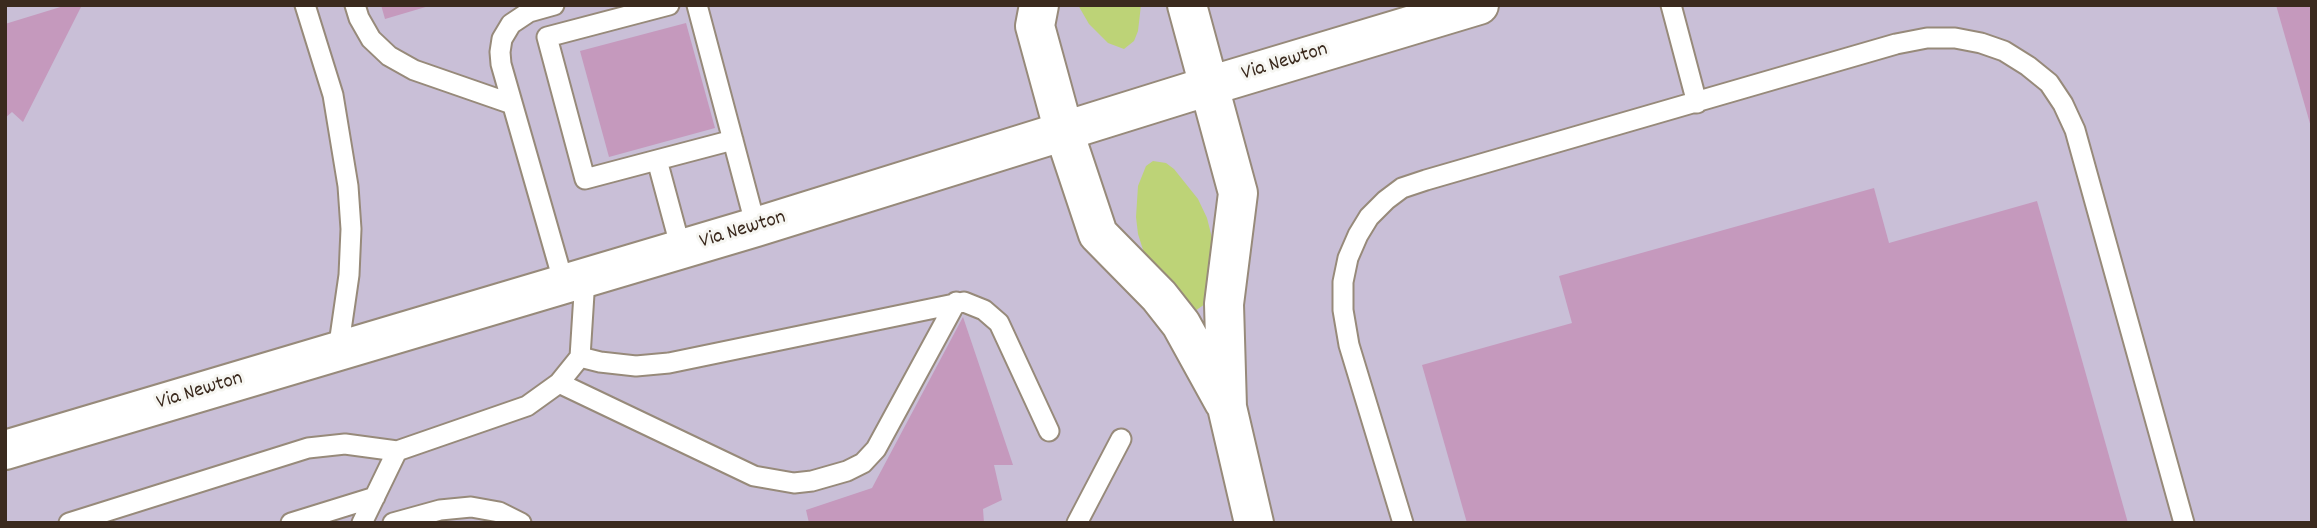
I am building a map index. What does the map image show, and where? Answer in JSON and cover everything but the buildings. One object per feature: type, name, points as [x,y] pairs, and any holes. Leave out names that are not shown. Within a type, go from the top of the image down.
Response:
[{"type":"street","points":[[1039,5],[1035,26],[1064,132],[1098,234],[1159,296],[1181,324],[1227,407]]},
{"type":"street","points":[[1187,5],[1238,193],[1224,304],[1227,407],[1254,523]]},
{"type":"street","name":"Via Newton","points":[[5,450],[756,227],[1479,5]]},
{"type":"lane","points":[[305,5],[333,95],[348,186],[351,229],[349,275],[338,351]]},
{"type":"lane","points":[[355,5],[371,39],[389,57],[414,70],[512,104]]},
{"type":"lane","points":[[69,523],[308,448],[345,444],[397,452],[527,406],[559,383],[580,357],[575,281],[512,104],[501,64],[502,39],[511,23],[554,5]]},
{"type":"lane","points":[[669,5],[547,37],[584,179],[733,139]]},
{"type":"lane","points":[[697,5],[756,227]]},
{"type":"lane","points":[[1671,5],[1697,103]]},
{"type":"lane","points":[[1403,523],[1349,345],[1343,310],[1343,282],[1348,258],[1358,235],[1386,200],[1402,188],[1426,180],[1896,44],[1927,38],[1955,38],[2004,51],[2039,74],[2049,83],[2063,104],[2075,130],[2184,523]]},
{"type":"lane","points":[[657,160],[681,249]]},
{"type":"lane","points":[[559,383],[743,472],[774,481],[811,481],[855,467],[863,463],[876,449],[956,302]]},
{"type":"lane","points":[[580,357],[627,366],[668,363],[964,302],[984,310],[999,323],[1049,431]]},
{"type":"lane","points":[[1077,523],[1121,439]]},
{"type":"lane","points":[[362,523],[397,452]]},
{"type":"lane","points":[[292,523],[375,497]]},
{"type":"lane","points":[[393,523],[440,510],[471,507],[499,512],[522,523]]},
{"type":"shaded area","points":[[5,5],[2312,5],[2312,523],[5,523]]},
{"type":"green space","points":[[1078,5],[1141,5],[1134,41],[1124,49],[1108,43],[1089,24]]},
{"type":"green space","points":[[1153,161],[1166,163],[1174,169],[1198,199],[1207,218],[1214,257],[1205,304],[1195,311],[1190,310],[1145,256],[1138,234],[1138,186],[1146,166]]}]
